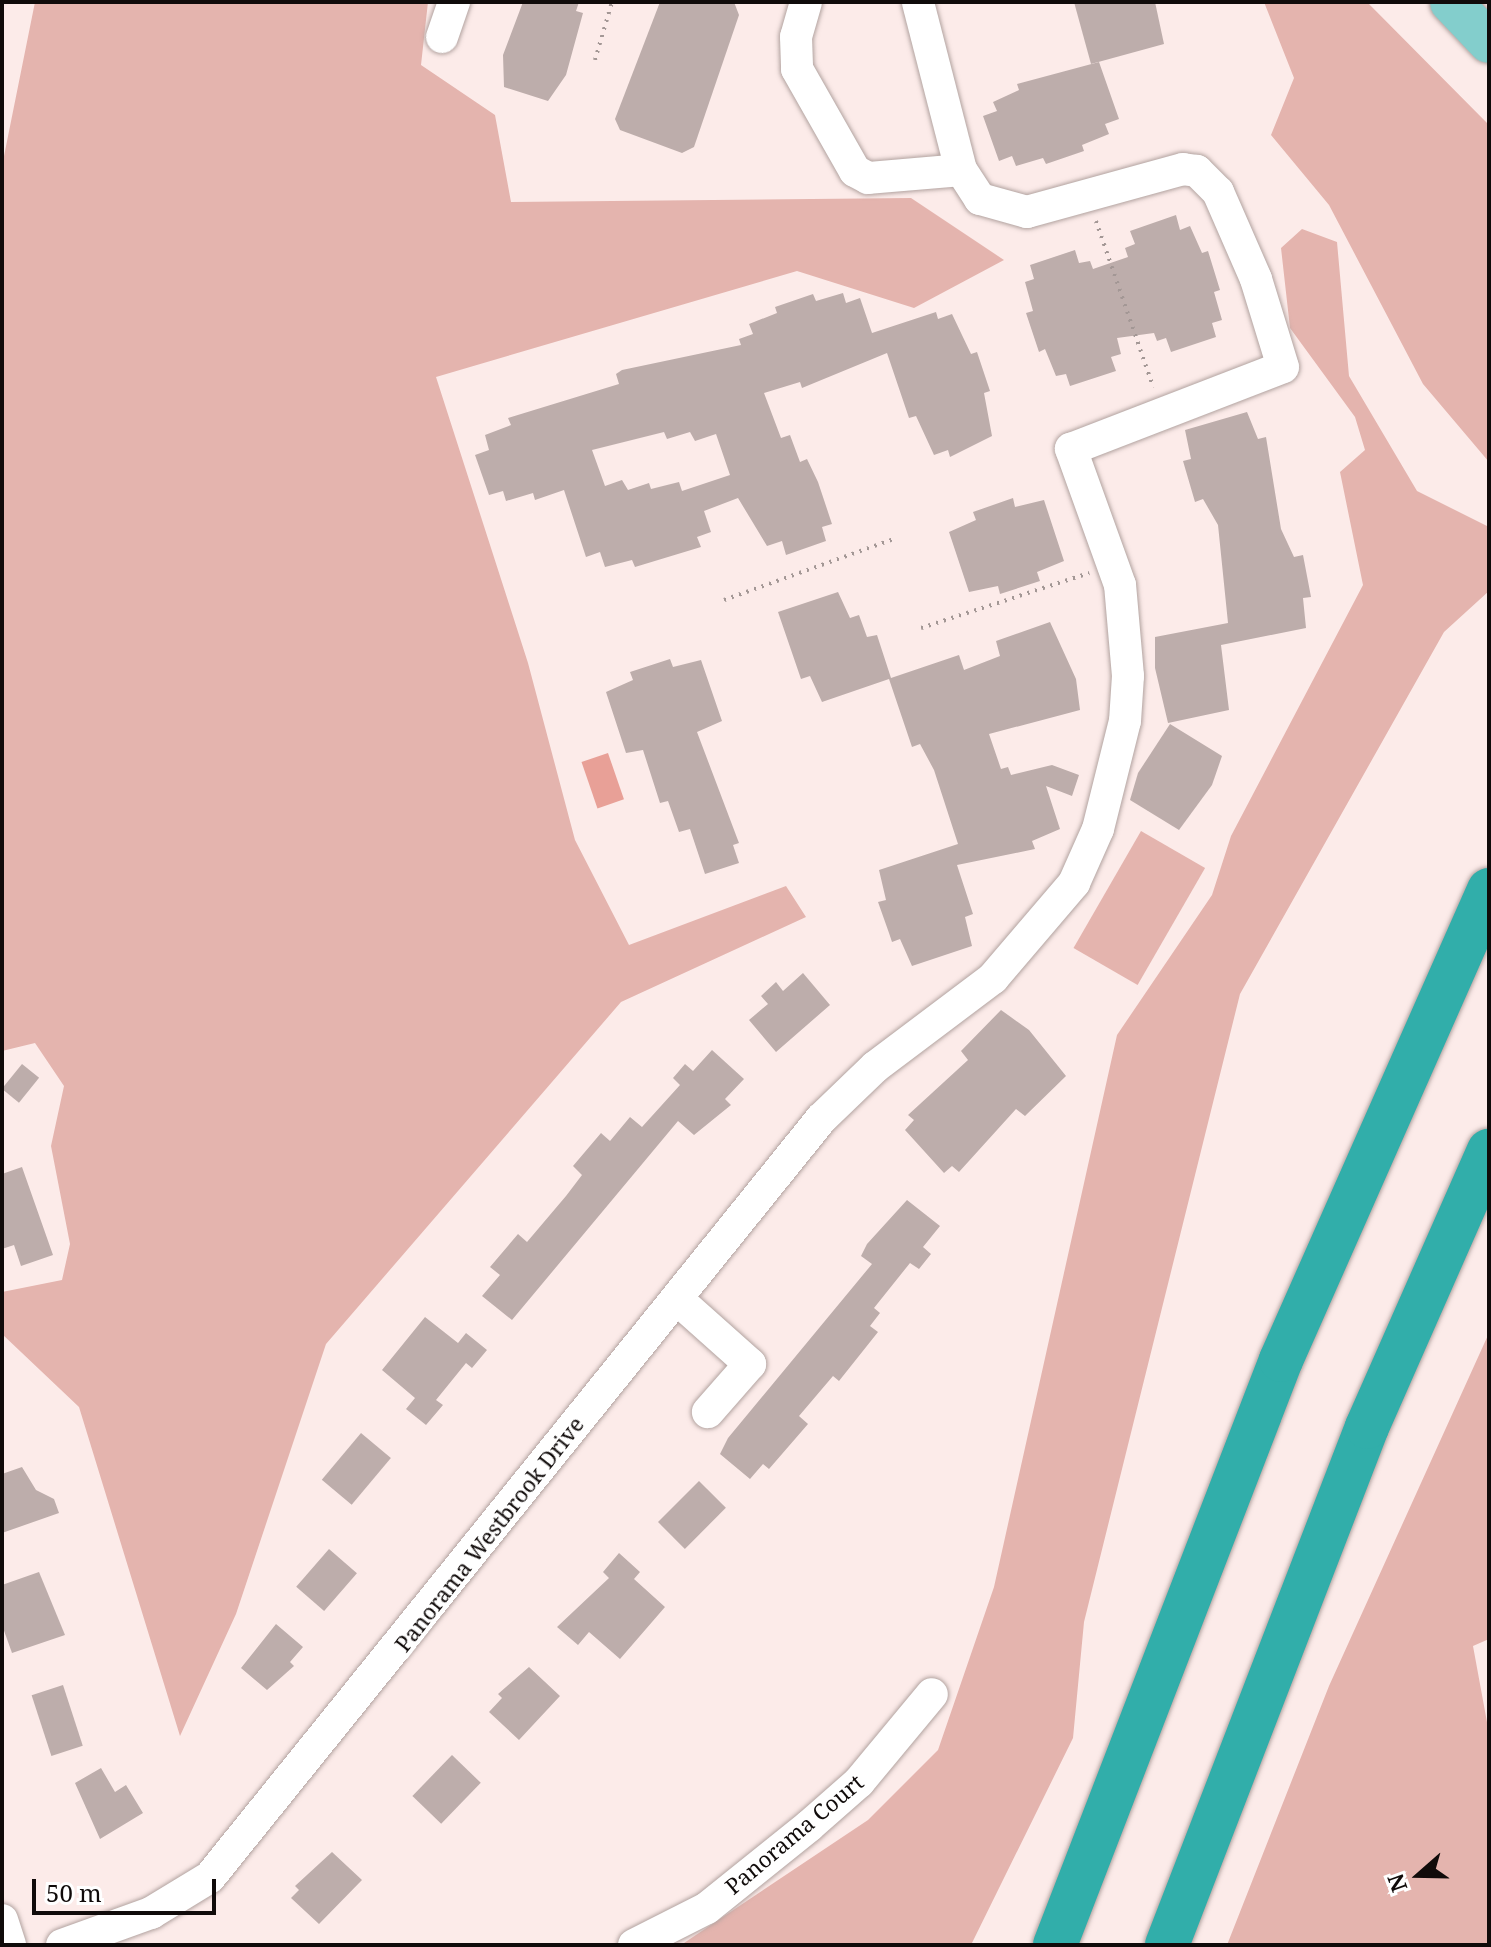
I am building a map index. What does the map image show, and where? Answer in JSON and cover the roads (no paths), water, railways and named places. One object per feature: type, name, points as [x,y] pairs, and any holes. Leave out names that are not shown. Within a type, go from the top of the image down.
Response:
[{"type":"highway","points":[[1055,1945],[1281,1360],[1489,890]]},
{"type":"highway","points":[[1167,1945],[1367,1427],[1489,1151]]},
{"type":"main road","points":[[1451,2],[1489,42]]},
{"type":"street","points":[[442,37],[454,2]]},
{"type":"street","points":[[806,2],[796,37],[797,69],[855,171],[868,178],[961,170],[918,2]]},
{"type":"street","name":"Panorama Westbrook Drive","points":[[62,1945],[151,1913],[210,1877],[821,1119],[875,1067],[993,978],[1074,883],[1098,829],[1125,721],[1128,676],[1114,565],[1071,449],[1283,367],[1256,279],[1218,192],[1197,171],[1183,169],[1038,210],[1007,210],[980,199],[961,170]]},
{"type":"street","points":[[677,1299],[750,1364],[708,1412]]},
{"type":"street","name":"Panorama Court","points":[[634,1945],[707,1908],[809,1826],[859,1782],[932,1694]]},
{"type":"street","points":[[2,1920],[10,1945]]}]
